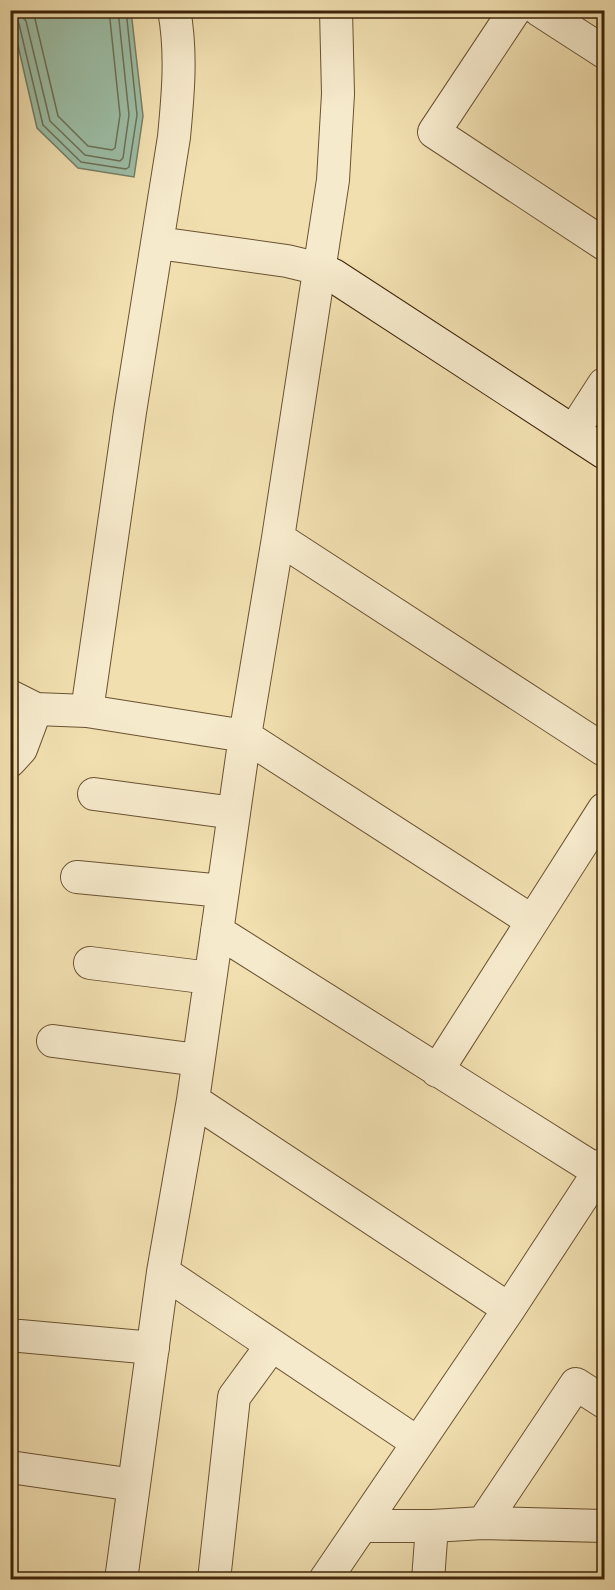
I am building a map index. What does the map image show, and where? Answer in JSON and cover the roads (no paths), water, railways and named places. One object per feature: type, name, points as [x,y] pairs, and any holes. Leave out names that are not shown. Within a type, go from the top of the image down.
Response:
[{"type":"street","points":[[87,711],[130,412],[174,137],[178,95],[178,59],[174,10]]},
{"type":"street","points":[[121,1580],[163,1272],[193,1100],[245,736],[333,180],[338,105],[336,10]]},
{"type":"street","points":[[515,10],[434,132],[604,244]]},
{"type":"street","points":[[538,10],[604,52]]},
{"type":"street","points":[[158,243],[288,261],[320,269],[604,452]]},
{"type":"street","points":[[573,432],[604,384]]},
{"type":"street","points":[[278,538],[604,750]]},
{"type":"street","points":[[10,761],[21,749],[23,703],[245,736],[532,921]]},
{"type":"street","points":[[94,794],[234,813]]},
{"type":"street","points":[[437,1071],[604,809]]},
{"type":"street","points":[[77,877],[223,891]]},
{"type":"street","points":[[217,931],[437,1071],[603,1170],[325,1580]]},
{"type":"street","points":[[90,963],[210,978]]},
{"type":"street","points":[[52,1041],[198,1060]]},
{"type":"street","points":[[193,1100],[509,1310]]},
{"type":"street","points":[[163,1272],[418,1443]]},
{"type":"street","points":[[20,1336],[153,1348]]},
{"type":"street","points":[[214,1580],[234,1397],[272,1345]]},
{"type":"street","points":[[483,1523],[576,1384],[604,1402]]},
{"type":"street","points":[[10,1467],[134,1485]]},
{"type":"street","points":[[362,1526],[483,1523],[604,1527]]},
{"type":"street","points":[[428,1580],[432,1526]]},
{"type":"water","points":[[10,11],[131,11],[143,116],[134,177],[78,168],[37,128]]}]
